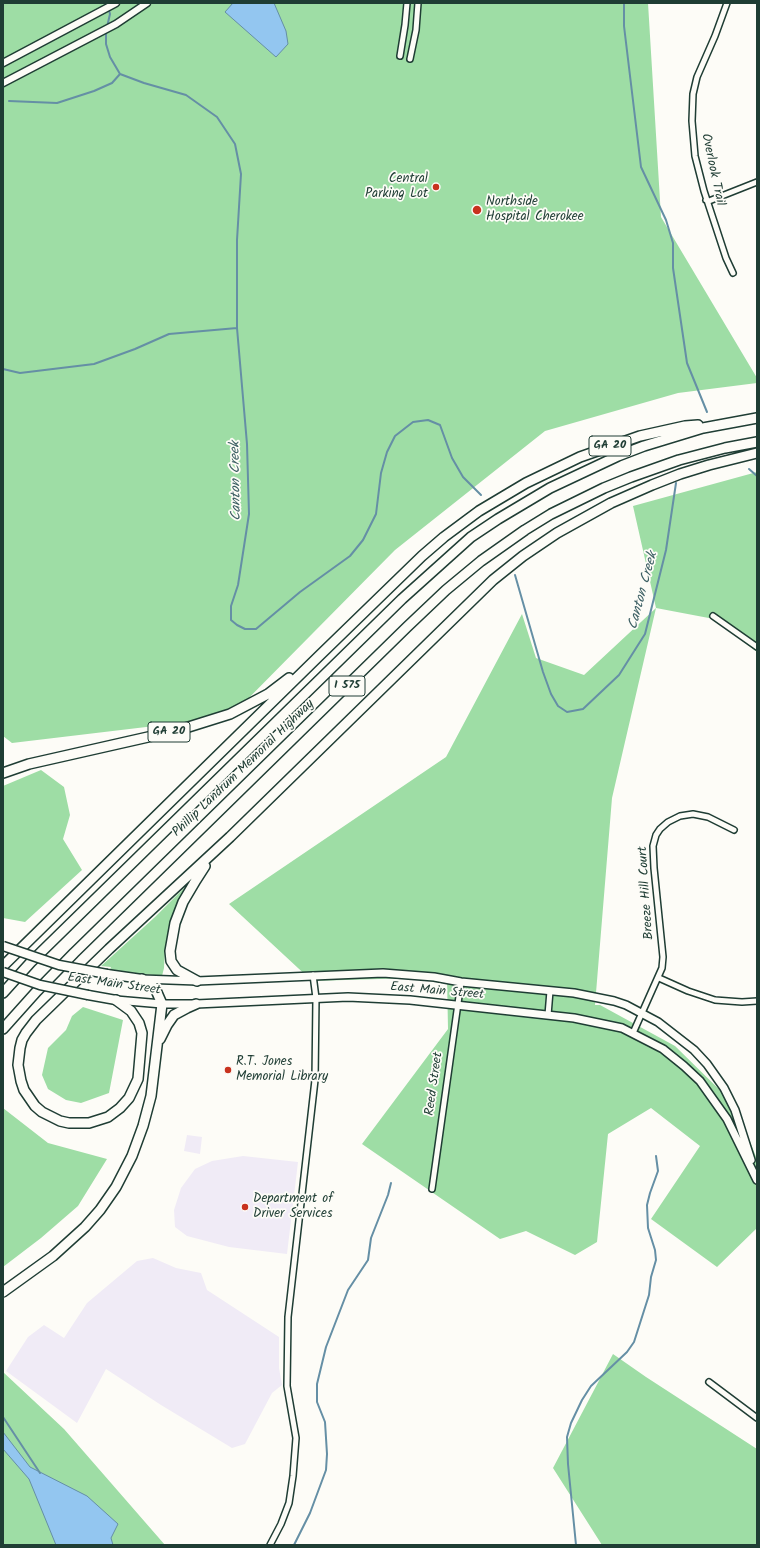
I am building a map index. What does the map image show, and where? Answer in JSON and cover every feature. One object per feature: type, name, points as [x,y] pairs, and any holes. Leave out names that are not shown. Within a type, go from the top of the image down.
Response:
[{"type":"highway","name":"GA 20","points":[[3,773],[29,764],[179,730],[230,714],[268,694],[319,656],[438,542],[479,511],[526,483],[580,456],[640,436],[684,426],[755,418]]},
{"type":"highway","name":"Phillip Landrum Memorial Highway","points":[[3,993],[31,962],[402,599],[471,537],[550,488],[618,456],[644,446],[703,428],[755,418]]},
{"type":"highway","name":"Phillip Landrum Memorial Highway","points":[[3,1029],[37,991],[91,937],[407,627],[446,590],[481,561],[525,530],[551,514],[630,476],[680,460],[725,448],[757,442]]},
{"type":"highway","points":[[116,1000],[131,1011],[139,1022],[142,1032],[138,1079],[129,1098],[120,1108],[108,1117],[89,1123],[68,1123],[50,1117],[42,1112],[29,1098],[21,1081],[19,1056],[21,1044],[26,1033],[41,1014],[230,837],[493,580],[522,556],[597,510],[680,474],[757,453]]},
{"type":"highway","points":[[3,966],[319,656]]},
{"type":"highway","points":[[197,981],[177,970],[171,961],[170,951],[173,935],[184,902],[196,880],[230,837]]},
{"type":"highway","points":[[3,1292],[78,1235],[100,1210],[116,1187],[132,1156],[147,1113],[151,1096],[162,1004],[155,988],[142,979]]},
{"type":"highway","points":[[157,1048],[167,1025],[174,1015],[196,1004]]},
{"type":"main road","name":"East Main Street","points":[[3,946],[59,965],[142,979],[197,981],[383,973],[434,977],[461,982],[550,991],[574,992],[614,1001],[626,1005],[658,1022],[688,1046],[711,1070],[724,1088],[735,1110],[750,1158],[757,1172]]},
{"type":"main road","name":"East Main Street","points":[[3,972],[40,985],[116,1000],[162,1004],[196,1004],[348,997],[410,1000],[548,1015],[622,1028],[663,1049],[700,1081],[727,1119],[757,1180]]},
{"type":"street","points":[[3,63],[116,3]]},
{"type":"street","points":[[3,83],[116,24],[147,3]]},
{"type":"street","points":[[400,56],[406,25],[407,3]]},
{"type":"street","points":[[410,59],[416,30],[418,3]]},
{"type":"street","name":"Overlook Trail","points":[[727,3],[699,73],[692,103],[692,121],[694,144],[706,200],[726,258],[733,273]]},
{"type":"street","points":[[706,200],[709,201],[757,182]]},
{"type":"street","points":[[713,616],[757,647]]},
{"type":"street","name":"Breeze Hill Court","points":[[633,1033],[659,978],[662,968],[663,957],[653,846],[656,835],[668,822],[680,816],[693,814],[708,817],[734,830]]},
{"type":"street","points":[[270,1545],[281,1524],[289,1503],[294,1476],[296,1438],[287,1386],[288,1317],[315,1080],[316,998],[314,975]]},
{"type":"street","points":[[659,978],[688,991],[715,1000],[742,1002],[757,1001]]},
{"type":"street","name":"Reed Street","points":[[432,1189],[461,982]]},
{"type":"street","points":[[548,1015],[550,991]]},
{"type":"street","points":[[709,1382],[757,1418]]},
{"type":"shaded area","points":[[187,1135],[202,1137],[200,1154],[184,1151]]},
{"type":"shaded area","points":[[243,1156],[298,1162],[287,1254],[229,1247],[187,1236],[175,1227],[174,1210],[181,1188],[195,1169],[212,1161]]},
{"type":"shaded area","points":[[153,1258],[176,1268],[201,1273],[207,1290],[279,1337],[279,1368],[282,1385],[272,1393],[245,1444],[232,1448],[161,1405],[106,1369],[77,1423],[6,1371],[28,1337],[44,1325],[64,1338],[87,1303],[137,1261]]},
{"type":"green space","points":[[3,3],[648,3],[661,217],[757,378],[757,383],[678,393],[545,431],[395,550],[230,717],[12,743],[3,736]]},
{"type":"green space","points":[[757,472],[757,652],[714,619],[656,608],[633,506]]},
{"type":"green space","points":[[656,608],[612,798],[595,1005],[600,1005],[675,1046],[735,1105],[757,1159],[757,1228],[717,1267],[651,1219],[700,1146],[651,1108],[608,1134],[597,1242],[575,1255],[526,1231],[500,1239],[362,1144],[448,1029],[447,977],[312,981],[229,904],[446,757],[522,614],[536,658],[584,675]]},
{"type":"green space","points":[[41,770],[64,787],[70,815],[63,839],[82,870],[25,922],[3,918],[3,786]]},
{"type":"green space","points":[[187,885],[171,922],[165,949],[162,976],[110,970],[111,967],[101,966],[155,917]]},
{"type":"green space","points":[[83,1007],[123,1020],[109,1093],[81,1103],[66,1100],[48,1089],[42,1075],[48,1048],[66,1030],[72,1016]]},
{"type":"green space","points":[[3,1108],[48,1143],[107,1159],[78,1206],[41,1238],[3,1267]]},
{"type":"green space","points":[[613,1354],[757,1449],[757,1545],[602,1545],[553,1468]]},
{"type":"green space","points":[[3,1372],[64,1429],[165,1545],[3,1545]]},
{"type":"water","points":[[233,3],[274,3],[286,31],[288,44],[276,57],[225,12]]},
{"type":"water","points":[[3,1432],[30,1467],[87,1496],[118,1524],[111,1538],[113,1545],[56,1545],[29,1479],[3,1449]]},
{"type":"waterway","name":"Canton Creek","points":[[107,3],[110,14],[107,27]]},
{"type":"waterway","points":[[624,3],[624,26],[641,167],[666,220],[673,243],[673,268],[687,363],[707,412]]},
{"type":"waterway","name":"Canton Creek","points":[[106,31],[106,44],[110,57],[120,74],[144,83],[186,95],[217,117],[235,144],[241,174],[237,240],[237,328],[247,444],[249,514],[238,585],[231,606],[231,620],[245,629],[256,629],[300,592],[350,556],[363,540],[376,514],[381,473],[387,452],[395,436],[413,422],[428,420],[440,425],[452,458],[463,477],[481,495]]},
{"type":"waterway","points":[[9,101],[57,103],[94,91],[112,83],[120,74]]},
{"type":"waterway","points":[[3,369],[20,373],[94,364],[135,349],[169,334],[237,328]]},
{"type":"waterway","name":"Canton Creek","points":[[749,469],[757,476]]},
{"type":"waterway","name":"Canton Creek","points":[[515,575],[543,672],[551,694],[558,706],[567,712],[583,709],[619,675],[645,634],[666,550],[676,483]]},
{"type":"waterway","points":[[576,1545],[568,1464],[567,1437],[571,1423],[582,1400],[591,1386],[627,1352],[634,1342],[649,1295],[651,1277],[656,1260],[655,1250],[648,1228],[647,1205],[658,1171],[656,1156]]},
{"type":"waterway","points":[[294,1545],[310,1513],[326,1470],[327,1454],[325,1422],[317,1402],[317,1384],[326,1347],[348,1290],[368,1260],[371,1238],[388,1195],[391,1183]]},
{"type":"waterway","points":[[3,1417],[40,1473]]},
{"type":"place","name":"Central Parking Lot","points":[[436,187]]},
{"type":"place","name":"Northside Hospital Cherokee","points":[[477,210]]},
{"type":"place","name":"R.T. Jones Memorial Library","points":[[228,1070]]},
{"type":"place","name":"Department of Driver Services","points":[[245,1207]]}]
